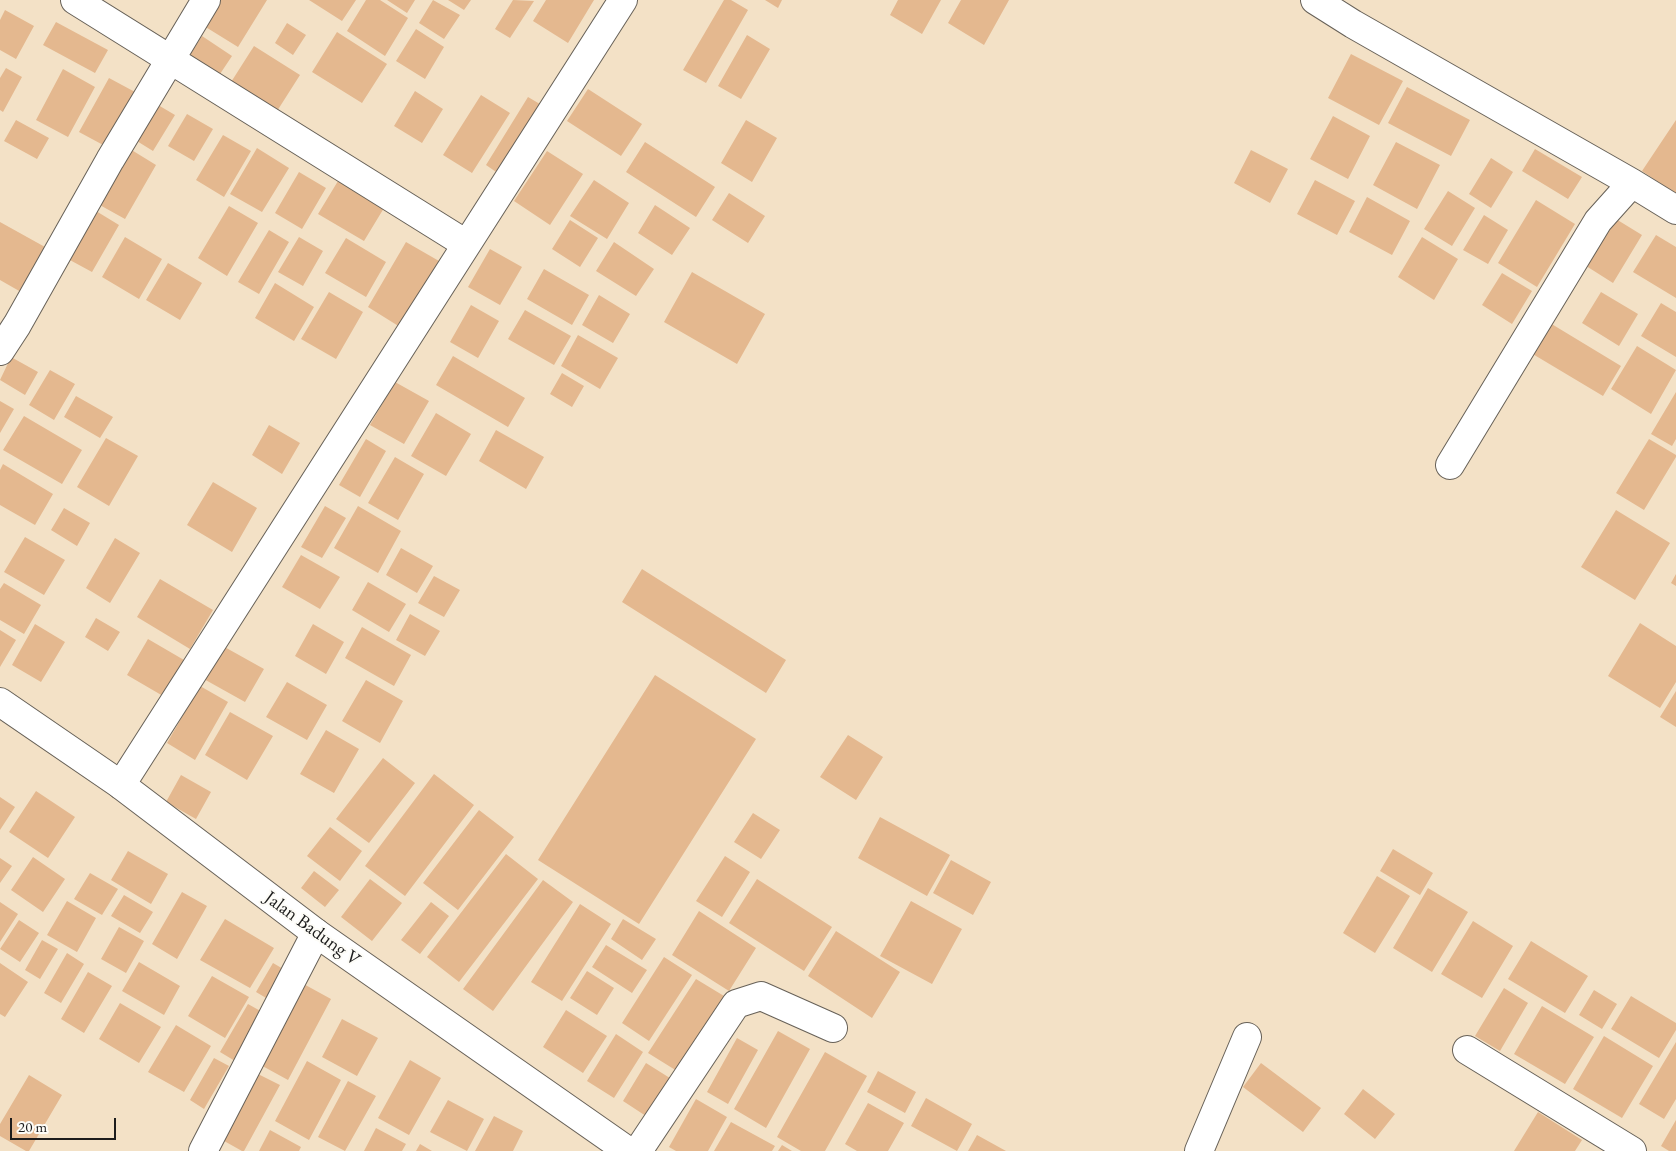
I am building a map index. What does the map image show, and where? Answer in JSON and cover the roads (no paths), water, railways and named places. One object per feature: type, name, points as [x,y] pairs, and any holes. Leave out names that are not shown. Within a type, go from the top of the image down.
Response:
[{"type":"street","points":[[75,0],[466,244]]},
{"type":"street","points":[[0,351],[17,326],[169,59],[206,0]]},
{"type":"street","points":[[121,784],[623,0]]},
{"type":"street","points":[[1315,0],[1353,24],[1676,210]]},
{"type":"street","points":[[1450,465],[1598,220],[1632,183]]},
{"type":"street","name":"Jalan Badung V","points":[[0,702],[121,784],[316,933],[628,1151]]},
{"type":"street","points":[[203,1151],[316,933]]},
{"type":"street","points":[[638,1151],[736,1004],[762,996],[833,1028]]},
{"type":"street","points":[[1199,1151],[1247,1037]]},
{"type":"street","points":[[1467,1050],[1632,1151]]}]
